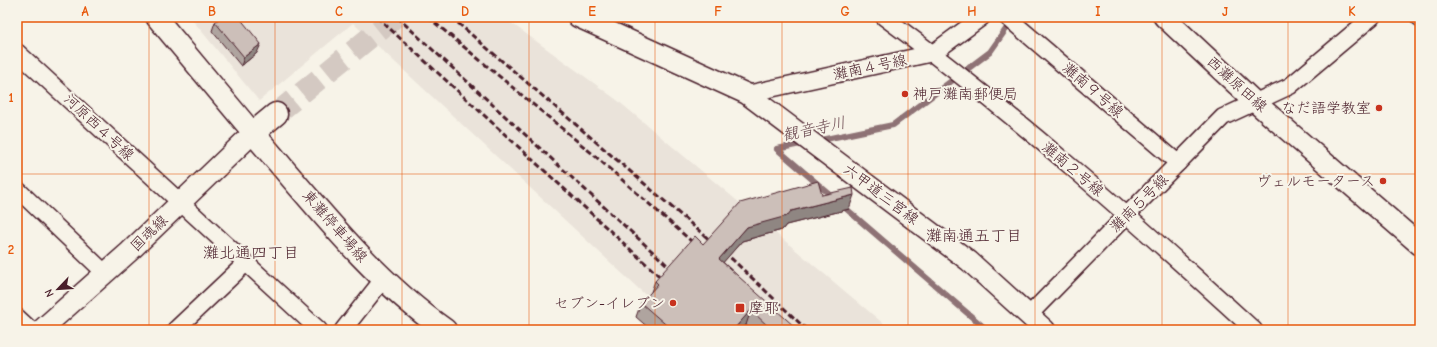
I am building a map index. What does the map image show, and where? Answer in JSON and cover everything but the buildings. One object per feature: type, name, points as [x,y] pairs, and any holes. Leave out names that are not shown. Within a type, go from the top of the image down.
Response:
[{"type":"main road","points":[[253,133],[276,114]]},
{"type":"main road","name":"東灘停車場線","points":[[253,133],[370,266],[420,312],[445,330]]},
{"type":"street","points":[[156,17],[253,133]]},
{"type":"street","points":[[578,17],[747,94]]},
{"type":"street","name":"灘南２号線","points":[[884,17],[933,53],[1128,215],[1254,330]]},
{"type":"street","name":"灘南４号線","points":[[747,94],[933,53],[982,17]]},
{"type":"street","name":"灘南９号線","points":[[1007,17],[1178,163]]},
{"type":"street","name":"西灘原田線","points":[[1164,17],[1256,103],[1420,245]]},
{"type":"street","name":"灘南５号線","points":[[1029,315],[1223,118],[1290,86],[1372,17]]},
{"type":"street","name":"河原西４号線","points":[[17,52],[319,330]]},
{"type":"street","name":"六甲道三宮線","points":[[747,94],[969,260],[1045,330]]},
{"type":"street","name":"国魂線","points":[[41,330],[181,203],[253,133]]},
{"type":"street","points":[[17,189],[105,273]]},
{"type":"street","points":[[176,330],[246,263]]},
{"type":"street","points":[[343,330],[384,278]]},
{"type":"street","points":[[17,317],[31,330]]},
{"type":"shaded area","points":[[190,17],[503,17],[617,100],[891,330],[683,330],[353,23],[259,101]]},
{"type":"waterway","name":"観音寺川","points":[[816,141],[893,125],[990,52],[1011,22]]},
{"type":"waterway","name":"観音寺川","points":[[777,149],[805,143]]},
{"type":"waterway","name":"観音寺川","points":[[777,149],[834,198]]},
{"type":"waterway","name":"観音寺川","points":[[843,206],[987,330]]},
{"type":"tunnel","points":[[276,114],[395,17]]},
{"type":"railway","points":[[377,17],[668,284]]},
{"type":"railway","points":[[397,17],[677,274]]},
{"type":"railway","points":[[428,17],[594,155],[699,248]]},
{"type":"railway","points":[[451,17],[733,260],[807,330]]},
{"type":"place","name":"神戸灘南郵便局","points":[[905,94]]},
{"type":"place","name":"なだ語学教室","points":[[1379,108]]},
{"type":"place","name":"ヴェルモータース","points":[[1383,181]]},
{"type":"place","name":"セブン-イレブン","points":[[673,303]]},
{"type":"place","name":"摩耶","points":[[740,308]]},
{"type":"district","name":"灘南通五丁目","points":[[974,236]]},
{"type":"district","name":"灘北通四丁目","points":[[251,253]]}]
